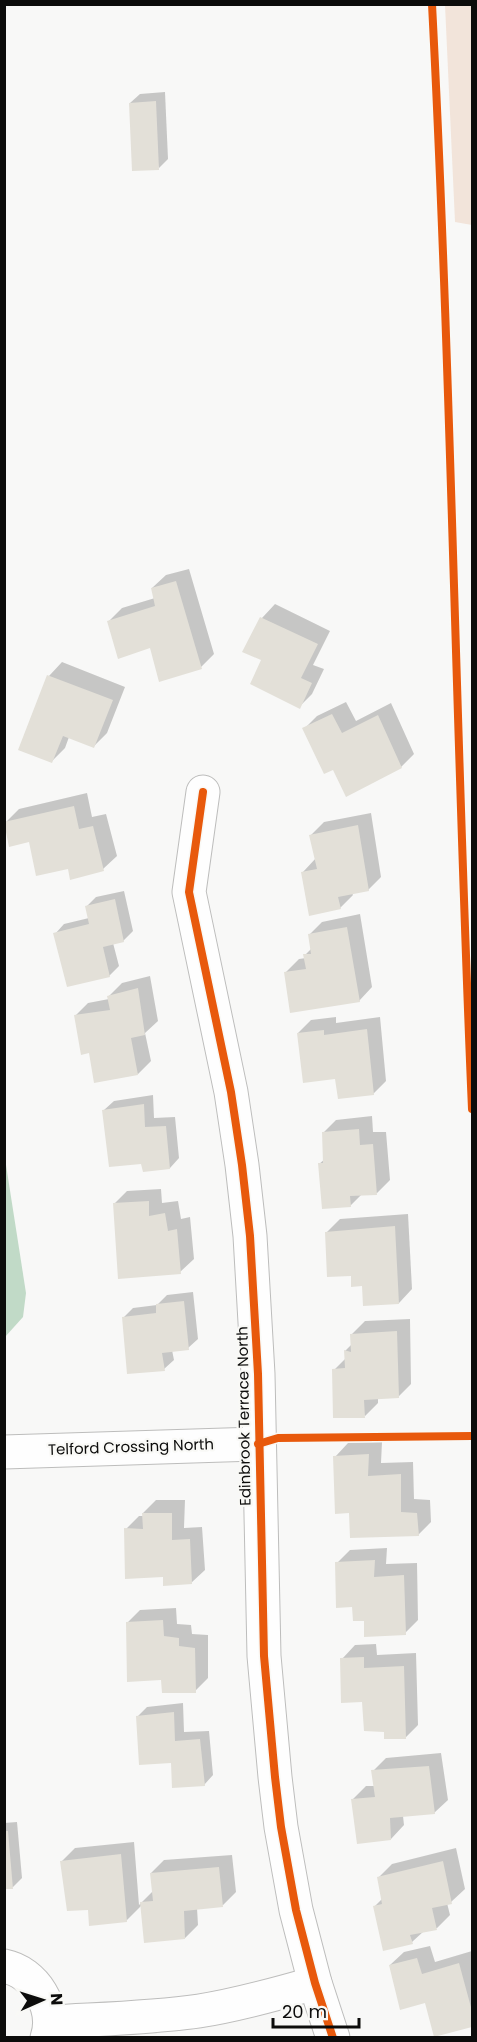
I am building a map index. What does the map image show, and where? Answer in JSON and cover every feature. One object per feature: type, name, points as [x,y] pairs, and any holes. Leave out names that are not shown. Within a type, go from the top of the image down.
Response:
[{"type":"street","name":"Edinbrook Terrace North","points":[[203,792],[189,892],[231,1092],[243,1165],[254,1300],[264,1656],[275,1777],[281,1827],[296,1910],[315,1983],[333,2037]]},
{"type":"street","name":"Telford Crossing North","points":[[4,1452],[258,1444]]},
{"type":"street","points":[[4,1966],[30,1978],[42,1994],[49,2030],[201,2011],[315,1983]]},
{"type":"shaded area","points":[[445,5],[472,5],[472,225],[455,222]]},
{"type":"shaded area","points":[[4,1152],[26,1293],[23,1317],[5,1337]]},
{"type":"building","points":[[156,101],[159,170],[132,171],[129,103]]},
{"type":"building","points":[[176,581],[202,669],[159,682],[150,648],[118,659],[107,621],[155,606],[151,588]]},
{"type":"building","points":[[260,617],[318,644],[301,678],[312,683],[300,709],[250,684],[261,660],[242,652]]},
{"type":"building","points":[[47,675],[113,700],[94,748],[63,736],[52,763],[18,750]]},
{"type":"building","points":[[332,714],[342,733],[378,715],[402,768],[346,797],[333,770],[324,774],[302,728]]},
{"type":"building","points":[[74,806],[79,829],[93,826],[104,871],[70,880],[68,869],[36,876],[29,842],[9,847],[4,822]]},
{"type":"building","points":[[358,825],[369,891],[338,897],[341,909],[309,916],[301,872],[317,869],[309,835]]},
{"type":"building","points":[[115,899],[124,942],[103,947],[110,977],[67,987],[53,933],[89,924],[85,906]]},
{"type":"building","points":[[347,927],[360,1002],[290,1013],[284,972],[306,969],[303,954],[311,954],[308,934]]},
{"type":"building","points":[[138,988],[145,1035],[131,1038],[138,1075],[94,1083],[89,1053],[81,1055],[74,1015],[110,1010],[107,996]]},
{"type":"building","points":[[367,1029],[374,1095],[338,1099],[335,1079],[303,1083],[297,1033],[324,1030],[324,1035]]},
{"type":"building","points":[[144,1104],[145,1127],[166,1126],[170,1169],[143,1172],[141,1164],[109,1167],[102,1110]]},
{"type":"building","points":[[359,1129],[360,1145],[373,1144],[377,1195],[350,1196],[351,1207],[322,1209],[318,1163],[323,1163],[322,1132]]},
{"type":"building","points":[[149,1201],[149,1216],[165,1213],[168,1231],[177,1229],[181,1274],[118,1279],[113,1203]]},
{"type":"building","points":[[395,1226],[399,1304],[363,1306],[362,1286],[351,1287],[351,1276],[327,1277],[325,1232]]},
{"type":"building","points":[[184,1301],[189,1350],[162,1353],[165,1371],[127,1374],[122,1317],[156,1313],[156,1304]]},
{"type":"building","points":[[397,1331],[399,1398],[364,1400],[365,1418],[333,1418],[332,1369],[345,1368],[344,1350],[351,1352],[350,1334]]},
{"type":"building","points":[[369,1454],[368,1476],[401,1474],[401,1512],[417,1513],[419,1536],[350,1538],[349,1513],[335,1514],[333,1456]]},
{"type":"building","points":[[142,1513],[172,1513],[172,1540],[190,1539],[192,1584],[163,1586],[163,1577],[125,1579],[124,1528],[143,1529]]},
{"type":"building","points":[[375,1560],[374,1577],[404,1575],[406,1635],[364,1637],[364,1621],[353,1621],[352,1607],[336,1608],[335,1562]]},
{"type":"building","points":[[163,1620],[164,1636],[179,1638],[179,1646],[195,1648],[196,1693],[162,1693],[161,1680],[127,1682],[126,1622]]},
{"type":"building","points":[[364,1657],[364,1668],[404,1666],[406,1739],[384,1739],[384,1732],[364,1731],[362,1702],[341,1703],[340,1658]]},
{"type":"building","points":[[174,1712],[175,1741],[200,1739],[205,1786],[172,1788],[171,1763],[139,1765],[136,1716]]},
{"type":"building","points":[[429,1766],[435,1814],[390,1818],[391,1840],[357,1844],[351,1799],[375,1797],[371,1770]]},
{"type":"building","points":[[4,1831],[8,1831],[13,1889],[4,1889]]},
{"type":"building","points":[[121,1854],[127,1922],[89,1926],[88,1910],[67,1911],[60,1861]]},
{"type":"building","points":[[443,1861],[452,1904],[432,1908],[437,1930],[410,1935],[413,1944],[383,1951],[373,1906],[382,1904],[377,1877]]},
{"type":"building","points":[[219,1867],[223,1907],[184,1911],[185,1939],[144,1943],[140,1902],[153,1901],[150,1873]]},
{"type":"building","points":[[417,1958],[422,1974],[459,1963],[472,2011],[472,2027],[434,2037],[425,2003],[400,2010],[389,1965]]},
{"type":"cycle path","points":[[432,4],[444,280],[472,1109]]},
{"type":"cycle path","points":[[203,792],[189,892],[231,1092],[250,1236],[258,1374],[264,1656],[275,1777],[281,1827],[296,1910],[315,1983],[333,2038]]},
{"type":"cycle path","points":[[258,1444],[278,1438],[472,1436]]}]
